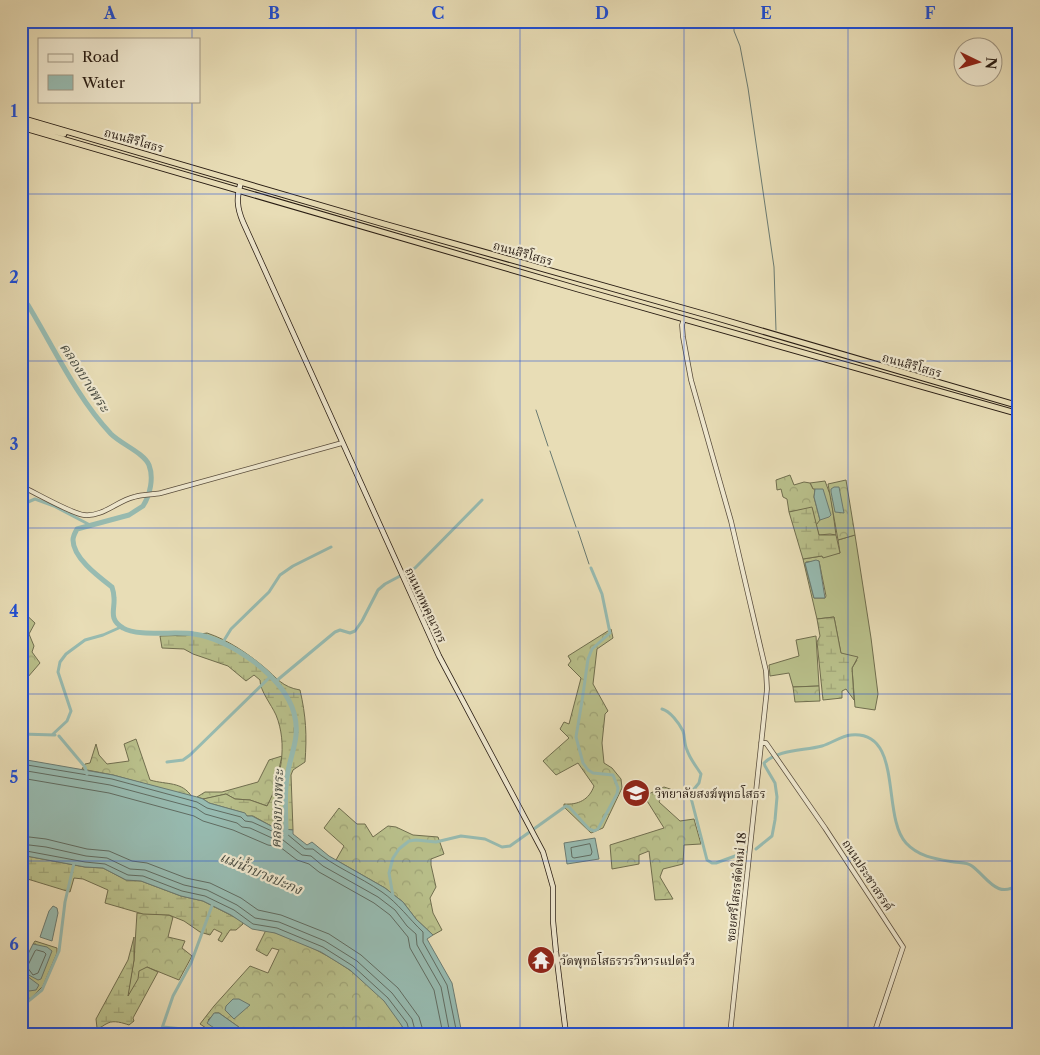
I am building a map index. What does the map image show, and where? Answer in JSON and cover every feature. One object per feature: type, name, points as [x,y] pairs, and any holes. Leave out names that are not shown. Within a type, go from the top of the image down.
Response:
[{"type":"highway","name":"ถนนสิริโสธร","points":[[21,118],[1019,406]]},
{"type":"highway","points":[[21,122],[56,132],[91,138]]},
{"type":"highway","name":"ถนนสิริโสธร","points":[[21,127],[1019,414]]},
{"type":"highway","points":[[614,298],[616,290]]},
{"type":"main road","points":[[238,190],[241,182]]},
{"type":"main road","name":"ถนนเทพคุณากร","points":[[238,190],[237,205],[243,222],[342,443],[456,690],[543,852],[553,888],[553,921],[557,970],[566,1034]]},
{"type":"street","name":"ซอยศรีโสธรตัดใหม่ 18","points":[[684,319],[682,325],[683,337],[691,380],[731,521],[766,666],[767,689],[730,1034]]},
{"type":"street","points":[[21,486],[84,515],[106,510],[135,496],[158,494],[342,443]]},
{"type":"street","name":"ถนนประชาสรรค์","points":[[761,743],[766,743],[829,834],[902,947],[874,1034]]},
{"type":"green space","points":[[790,475],[794,485],[804,482],[810,483],[813,489],[815,489],[814,497],[820,520],[816,525],[812,508],[789,512],[787,499],[783,497],[781,489],[777,490],[776,480]]},
{"type":"green space","points":[[846,480],[855,535],[838,540],[828,484]]},
{"type":"green space","points":[[825,481],[831,497],[836,535],[819,535],[816,525],[819,520],[810,483]]},
{"type":"green space","points":[[812,507],[819,535],[836,535],[840,553],[823,558],[822,556],[803,559],[789,512]]},
{"type":"green space","points":[[855,535],[878,694],[875,710],[855,707],[852,668],[857,660],[841,654],[834,617],[817,619],[803,559],[840,553],[838,540]],"holes":[[[819,561],[825,598],[814,598],[806,562]]]},
{"type":"green space","points":[[21,610],[35,623],[29,634],[34,646],[32,652],[40,663],[21,685]]},
{"type":"green space","points":[[834,617],[841,653],[858,657],[852,668],[854,700],[846,689],[842,691],[842,698],[823,700],[817,642],[820,636],[817,619]]},
{"type":"green space","points":[[611,629],[613,638],[597,649],[593,684],[608,711],[605,714],[602,743],[604,763],[612,768],[621,779],[622,788],[603,828],[591,833],[564,807],[564,804],[574,804],[582,801],[589,795],[594,786],[578,763],[556,775],[543,761],[569,738],[560,729],[564,722],[569,724],[581,678],[568,665],[571,661],[568,656]]},
{"type":"green space","points":[[207,633],[230,643],[284,684],[300,690],[305,717],[306,752],[305,762],[293,770],[291,775],[293,830],[275,828],[253,816],[247,816],[244,813],[209,803],[203,799],[226,794],[235,799],[250,800],[267,806],[276,785],[282,750],[280,726],[262,689],[260,680],[254,675],[246,681],[228,666],[184,649],[162,648],[160,636]]},
{"type":"green space","points":[[816,636],[819,686],[793,687],[789,673],[770,676],[769,665],[799,656],[796,640]]},
{"type":"green space","points":[[819,686],[820,701],[795,702],[793,687]]},
{"type":"green space","points":[[136,739],[150,780],[174,784],[184,788],[192,797],[113,775],[82,769],[85,764],[90,763],[96,744],[99,755],[107,764],[129,761],[124,744]]},
{"type":"green space","points":[[282,756],[273,795],[267,806],[250,800],[235,799],[226,794],[204,799],[197,797],[205,792],[222,792],[258,782],[269,760]]},
{"type":"green space","points":[[664,787],[673,790],[663,792],[659,802],[680,821],[694,819],[701,844],[684,845],[683,864],[663,869],[660,877],[673,899],[655,900],[649,851],[639,855],[639,864],[612,869],[610,845],[664,828],[644,796]]},
{"type":"green space","points":[[339,808],[357,824],[365,824],[373,837],[388,826],[396,827],[413,835],[438,837],[444,854],[431,859],[436,887],[430,898],[433,913],[442,930],[433,935],[416,919],[403,902],[385,888],[336,860],[344,846],[324,828]]},
{"type":"green space","points":[[21,855],[85,867],[103,868],[126,880],[141,881],[181,896],[203,901],[242,921],[243,924],[236,930],[230,930],[222,942],[218,940],[222,933],[214,929],[210,935],[200,932],[184,921],[169,915],[143,914],[105,903],[108,890],[83,879],[74,878],[70,892],[21,877]]},
{"type":"green space","points":[[137,913],[169,915],[173,917],[168,937],[185,941],[182,948],[192,956],[179,980],[147,967],[127,998],[134,960]]},
{"type":"green space","points":[[266,930],[307,945],[347,968],[382,998],[396,1015],[406,1034],[244,1034],[243,1030],[219,1013],[215,1013],[208,1020],[215,1029],[225,1034],[215,1034],[200,1024],[250,966],[268,973],[279,950],[272,948],[267,956],[256,950]]},
{"type":"green space","points":[[134,937],[134,960],[128,996],[138,979],[139,971],[147,967],[158,972],[133,1018],[134,1021],[129,1025],[110,1022],[97,1028],[96,1019],[128,960]]},
{"type":"green space","points":[[35,941],[57,948],[57,953],[43,986],[30,999],[21,989],[21,969],[22,966],[23,972],[36,944],[33,944]]},
{"type":"water","points":[[839,487],[844,513],[835,512],[831,492],[831,489]]},
{"type":"water","points":[[815,489],[823,489],[831,515],[820,520],[814,497]]},
{"type":"water","points":[[819,561],[825,598],[814,598],[805,563]]},
{"type":"water","name":"แม่น้ำบางปะกง","points":[[21,759],[113,775],[197,797],[209,803],[245,813],[247,816],[252,816],[275,828],[293,830],[293,834],[307,845],[312,842],[329,856],[385,888],[403,902],[416,919],[433,935],[427,939],[452,983],[462,1034],[406,1034],[384,1001],[350,970],[321,952],[275,933],[252,929],[231,915],[203,901],[181,896],[141,881],[126,880],[103,868],[85,867],[21,855]]},
{"type":"water","points":[[595,838],[599,859],[567,864],[564,843]]},
{"type":"water","points":[[53,906],[57,908],[58,913],[52,941],[40,937],[49,911]]},
{"type":"water","points":[[33,944],[47,947],[52,951],[41,979],[38,980],[23,972],[22,966]]},
{"type":"water","points":[[24,976],[27,976],[39,985],[36,990],[29,991],[22,981]]},
{"type":"water","points":[[233,999],[239,999],[250,1005],[234,1019],[225,1010],[226,1006]]},
{"type":"water","points":[[214,1013],[219,1013],[243,1030],[244,1034],[224,1032],[207,1023]]},
{"type":"waterway","points":[[734,21],[734,31],[740,46],[748,88],[774,267],[776,330]]},
{"type":"waterway","name":"คลองบางพระ","points":[[21,298],[28,305],[87,405],[115,438],[142,456],[149,465],[151,475],[150,486],[148,497],[143,506],[129,515],[77,529],[73,540],[77,554],[100,578],[112,587],[114,597],[113,614],[118,625],[129,631],[187,633],[209,637],[224,643],[254,662],[279,686],[288,699],[296,722],[296,738],[286,784],[286,834]]},
{"type":"waterway","points":[[536,410],[548,446]]},
{"type":"waterway","points":[[550,451],[576,527]]},
{"type":"waterway","points":[[21,505],[35,499],[54,506],[90,525]]},
{"type":"waterway","points":[[275,682],[335,632],[340,630],[350,633],[355,631],[378,590],[385,584],[415,568],[482,500]]},
{"type":"waterway","points":[[578,531],[589,564]]},
{"type":"waterway","points":[[223,642],[231,629],[269,592],[280,575],[293,566],[331,547]]},
{"type":"waterway","points":[[393,896],[389,873],[393,858],[399,849],[409,841],[436,842],[461,836],[485,839],[502,847],[510,846],[566,806],[589,829],[594,831],[598,829],[617,794],[618,788],[613,775],[593,773],[588,770],[583,763],[576,737],[588,659],[592,649],[610,633],[602,594],[591,568]]},
{"type":"waterway","points":[[52,735],[67,721],[71,711],[58,672],[60,662],[66,654],[85,640],[121,627]]},
{"type":"waterway","points":[[167,762],[183,760],[190,755],[270,677]]},
{"type":"waterway","points":[[662,709],[677,721],[683,731],[688,753],[701,774],[699,783],[690,794],[707,860],[716,863],[746,852]]},
{"type":"waterway","points":[[21,734],[55,735]]},
{"type":"waterway","points":[[59,736],[85,767],[87,774]]},
{"type":"waterway","points":[[756,849],[772,836],[775,820],[777,797],[775,783],[764,763],[777,755],[815,748],[847,736],[868,737],[878,746],[885,760],[894,814],[899,830],[911,848],[928,857],[966,863],[978,871],[993,886],[1005,890],[1019,884]]},
{"type":"waterway","points":[[21,1007],[42,990],[59,951],[65,902],[74,863]]},
{"type":"waterway","points":[[160,1034],[173,996],[191,963],[213,903]]},
{"type":"waterway","points":[[163,1027],[193,1030],[205,1034]]},
{"type":"place","name":"วิทยาลัยสงฆ์พุทธโสธร","points":[[636,793]]},
{"type":"place","name":"วัดพุทธโสธรวรวิหารแปดริ้ว","points":[[541,960]]}]
